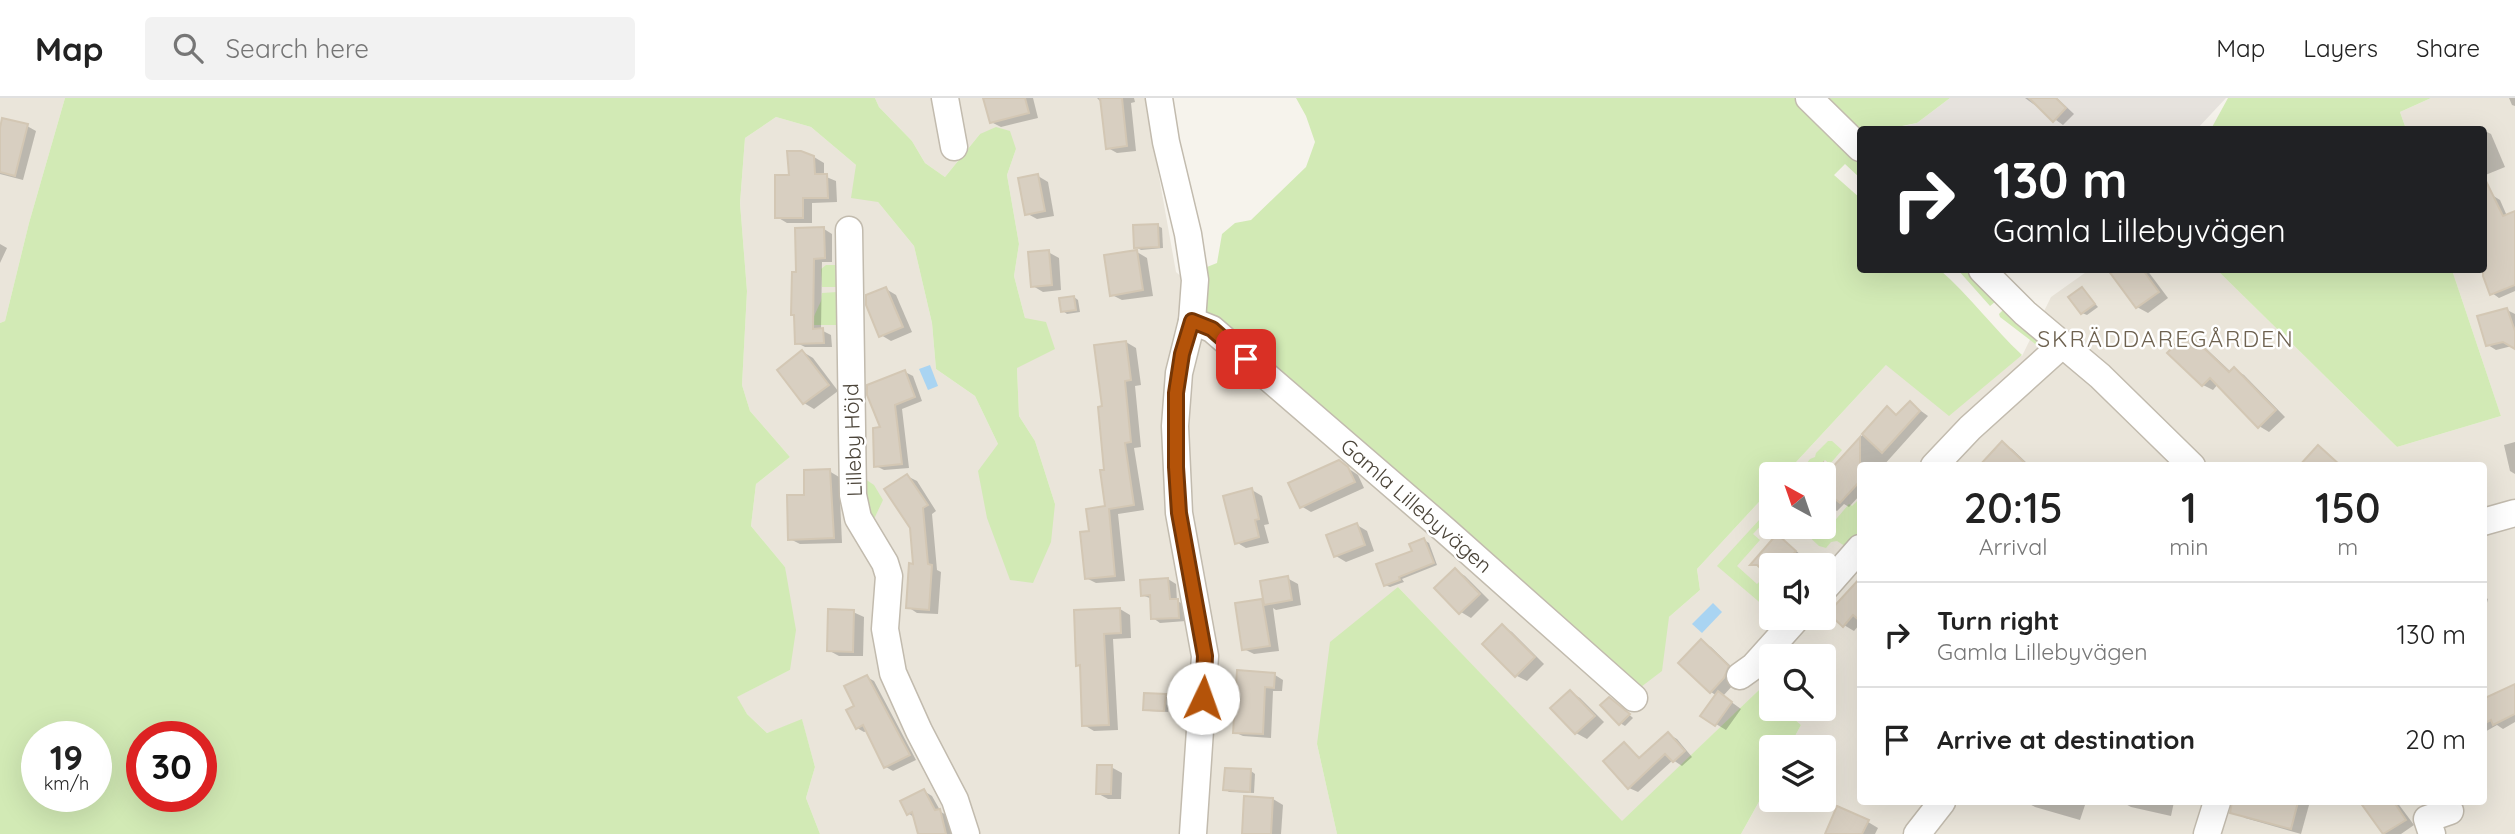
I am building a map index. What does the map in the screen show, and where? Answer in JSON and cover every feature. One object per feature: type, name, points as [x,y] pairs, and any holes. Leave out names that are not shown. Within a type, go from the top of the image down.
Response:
[{"type":"street","points":[[945,98],[954,147]]},
{"type":"street","points":[[1158,98],[1193,258],[1195,280],[1192,321],[1179,373],[1175,426],[1179,513],[1205,656],[1193,834]]},
{"type":"street","points":[[1810,98],[1857,145]]},
{"type":"street","name":"Lilleby Höjd","points":[[849,230],[853,495],[858,518],[885,563],[889,576],[885,629],[893,673],[955,800],[965,834]]},
{"type":"street","points":[[1985,273],[2025,313],[2100,376],[2188,462]]},
{"type":"street","name":"Gamla Lillebyvägen","points":[[1192,321],[1212,329],[1634,698]]},
{"type":"street","points":[[1938,462],[1969,428],[2063,344]]},
{"type":"street","points":[[2487,521],[2515,513]]},
{"type":"street","points":[[1836,575],[1857,551]]},
{"type":"street","points":[[1740,676],[1754,666],[1786,630]]},
{"type":"street","points":[[1917,834],[1940,805]]},
{"type":"street","points":[[2207,834],[2216,805]]},
{"type":"street","points":[[2432,834],[2427,819],[2451,816]]},
{"type":"shaded area","points":[[0,98],[65,98],[29,223],[5,321],[0,323]]},
{"type":"shaded area","points":[[875,98],[1145,98],[1176,272],[1625,673],[1669,617],[1700,590],[1697,569],[1759,502],[1759,539],[1836,539],[1836,462],[1796,462],[1886,365],[2022,356],[2051,297],[2085,273],[2220,273],[2397,447],[2501,416],[2453,273],[2487,273],[2487,126],[2405,126],[2400,112],[2431,98],[2515,98],[2515,834],[1741,834],[1759,802],[1759,812],[1836,812],[1836,735],[1796,735],[1801,725],[1796,721],[1836,721],[1836,644],[1759,644],[1759,690],[1622,822],[1398,587],[1317,744],[1337,834],[820,834],[806,798],[815,767],[802,720],[767,733],[747,714],[736,697],[790,670],[785,567],[751,526],[756,484],[790,457],[750,411],[742,385],[747,291],[740,203],[745,138],[776,117],[811,127],[856,165],[878,202],[914,246],[932,323],[936,369],[975,396],[998,444],[1055,504],[1035,441],[1019,416],[1017,368],[1025,318],[1014,276],[1019,244],[1007,175],[1016,149],[980,134],[945,177],[925,163],[912,141],[879,107]]},
{"type":"shaded area","points":[[1950,98],[2226,98],[2200,126],[1904,126],[1917,123]]},
{"type":"green space","points":[[65,98],[875,98],[879,107],[912,141],[925,163],[945,177],[980,134],[996,127],[1010,131],[1016,149],[1007,175],[1019,244],[1014,276],[1025,318],[1046,322],[1055,349],[1017,368],[1019,416],[1035,441],[1055,504],[1051,542],[1033,583],[1010,580],[987,518],[978,471],[998,444],[975,396],[936,369],[932,323],[914,246],[878,202],[851,198],[856,165],[811,127],[776,117],[745,138],[740,203],[747,291],[742,385],[750,411],[790,457],[756,484],[751,526],[785,567],[796,630],[790,670],[737,697],[747,714],[767,733],[802,719],[815,767],[806,798],[820,834],[0,834],[0,323],[5,321],[29,223]]},
{"type":"green space","points":[[1296,98],[1950,98],[1917,123],[1902,126],[1857,126],[1857,175],[1845,164],[1834,175],[1857,195],[1857,273],[1943,273],[2022,355],[1949,416],[1886,365],[1796,462],[1759,462],[1759,502],[1697,569],[1700,590],[1669,617],[1662,671],[1637,690],[1206,314],[1207,267],[1217,263],[1222,234],[1235,223],[1251,220],[1306,167],[1315,142]]},
{"type":"green space","points":[[2228,98],[2431,98],[2400,112],[2405,126],[2213,126]]},
{"type":"green space","points":[[826,265],[837,265],[839,287],[822,287],[821,269]]},
{"type":"green space","points":[[1961,273],[1969,273],[1996,301],[1990,306]]},
{"type":"green space","points":[[2220,273],[2453,273],[2501,416],[2397,447]]},
{"type":"green space","points":[[837,292],[839,325],[810,325],[822,293]]},
{"type":"green space","points":[[2003,310],[2044,344],[2043,352],[2000,317],[1999,314]]},
{"type":"green space","points":[[1828,441],[1832,441],[1842,450],[1832,462],[1808,462]]},
{"type":"green space","points":[[862,477],[874,485],[883,500],[874,519],[867,525]]},
{"type":"green space","points":[[1857,501],[1857,537],[1848,548],[1837,541],[1831,542],[1826,548],[1819,546],[1812,539],[1836,539],[1836,519],[1849,504],[1852,506]]},
{"type":"green space","points":[[1759,520],[1759,528],[1753,534],[1760,540],[1737,566],[1757,584],[1759,582],[1759,602],[1717,566]]},
{"type":"green space","points":[[1398,587],[1622,821],[1759,690],[1759,721],[1796,721],[1801,725],[1796,735],[1759,735],[1759,802],[1741,834],[1337,834],[1317,744],[1330,642]]},
{"type":"water","points":[[930,365],[938,386],[928,390],[919,369]]},
{"type":"water","points":[[1713,603],[1722,612],[1702,633],[1692,624]]},
{"type":"building","points":[[983,98],[1025,98],[1029,113],[990,123]]},
{"type":"building","points":[[1100,98],[1122,98],[1127,146],[1106,149]]},
{"type":"building","points":[[2029,98],[2056,98],[2066,108],[2053,122]]},
{"type":"building","points":[[2,118],[28,124],[15,176],[0,172]]},
{"type":"building","points":[[787,151],[801,151],[814,156],[815,174],[827,174],[828,198],[803,198],[803,218],[775,218],[775,175],[789,175]]},
{"type":"building","points":[[1038,174],[1045,211],[1025,215],[1018,178]]},
{"type":"building","points":[[2487,183],[2503,216],[2515,211],[2515,285],[2490,295],[2483,273],[2487,273]]},
{"type":"building","points":[[1158,224],[1159,247],[1134,248],[1133,225]]},
{"type":"building","points":[[824,227],[825,258],[814,259],[813,329],[823,328],[824,343],[795,344],[794,315],[791,315],[792,272],[796,272],[795,228]]},
{"type":"building","points":[[1049,250],[1052,285],[1031,287],[1028,252]]},
{"type":"building","points":[[1137,250],[1143,290],[1110,296],[1104,255]]},
{"type":"building","points":[[2110,273],[2145,273],[2159,292],[2136,308]]},
{"type":"building","points":[[886,287],[903,327],[879,337],[866,305],[866,295]]},
{"type":"building","points":[[2082,287],[2095,304],[2081,314],[2068,297]]},
{"type":"building","points":[[1074,296],[1076,310],[1061,312],[1059,298]]},
{"type":"building","points":[[2507,308],[2515,331],[2515,349],[2503,342],[2486,346],[2477,316]]},
{"type":"building","points":[[2187,332],[2229,372],[2234,367],[2276,410],[2258,428],[2210,378],[2202,386],[2167,353]]},
{"type":"building","points":[[1126,341],[1131,380],[1125,381],[1131,442],[1125,443],[1134,505],[1109,509],[1115,576],[1085,579],[1080,532],[1089,531],[1086,509],[1105,506],[1100,470],[1104,470],[1098,407],[1102,406],[1094,345]]},
{"type":"building","points":[[802,350],[829,385],[803,404],[777,370]]},
{"type":"building","points":[[905,370],[915,397],[895,405],[902,464],[874,467],[873,428],[880,427],[867,395],[867,385]]},
{"type":"building","points":[[1910,401],[1920,411],[1882,453],[1862,434],[1887,406],[1896,415]]},
{"type":"building","points":[[1860,437],[1857,484],[1840,503],[1836,500],[1836,463]]},
{"type":"building","points":[[2002,441],[2024,462],[1983,462]]},
{"type":"building","points":[[2318,445],[2337,462],[2303,462]]},
{"type":"building","points":[[1339,460],[1348,467],[1355,482],[1300,508],[1288,483]]},
{"type":"building","points":[[830,469],[834,538],[788,540],[787,495],[804,495],[804,470]]},
{"type":"building","points":[[907,474],[928,505],[923,508],[928,564],[932,565],[929,610],[906,608],[909,563],[913,564],[910,528],[884,489]]},
{"type":"building","points":[[1252,488],[1259,519],[1255,520],[1259,537],[1235,544],[1223,496]]},
{"type":"building","points":[[1357,523],[1365,545],[1334,557],[1326,535]]},
{"type":"building","points":[[1424,538],[1434,563],[1384,586],[1376,564],[1412,551],[1409,544]]},
{"type":"building","points":[[1773,539],[1783,539],[1796,551],[1794,553],[1760,553]]},
{"type":"building","points":[[1759,555],[1759,567],[1750,565]]},
{"type":"building","points":[[1455,568],[1480,594],[1459,614],[1434,588]]},
{"type":"building","points":[[1288,576],[1292,600],[1264,605],[1260,581]]},
{"type":"building","points":[[1168,578],[1170,599],[1178,599],[1179,618],[1151,619],[1150,595],[1141,596],[1140,580]]},
{"type":"building","points":[[1857,581],[1857,618],[1853,615],[1843,627],[1836,620],[1836,604]]},
{"type":"building","points":[[1262,599],[1270,646],[1242,650],[1235,603]]},
{"type":"building","points":[[1120,608],[1121,633],[1104,634],[1109,725],[1082,726],[1080,665],[1076,666],[1074,610]]},
{"type":"building","points":[[828,609],[854,610],[853,652],[827,651]]},
{"type":"building","points":[[1502,624],[1535,657],[1515,677],[1482,644]]},
{"type":"building","points":[[1701,639],[1729,666],[1724,678],[1710,693],[1678,663]]},
{"type":"building","points":[[1237,670],[1275,673],[1274,688],[1265,687],[1263,734],[1233,733]]},
{"type":"building","points":[[867,675],[910,755],[884,768],[863,725],[856,729],[846,710],[854,706],[844,686]]},
{"type":"building","points":[[2515,684],[2515,714],[2493,725],[2491,720],[2487,722],[2487,697]]},
{"type":"building","points":[[1570,690],[1595,716],[1575,734],[1550,708]]},
{"type":"building","points":[[1718,691],[1732,702],[1715,726],[1700,716]]},
{"type":"building","points":[[1144,693],[1166,694],[1164,711],[1143,710]]},
{"type":"building","points":[[1609,697],[1630,714],[1619,725],[1600,705]]},
{"type":"building","points":[[1668,732],[1685,751],[1673,762],[1665,754],[1628,789],[1603,761],[1624,742],[1639,758]]},
{"type":"building","points":[[1097,765],[1112,765],[1111,794],[1096,794]]},
{"type":"building","points":[[1225,768],[1251,769],[1250,792],[1223,790]]},
{"type":"building","points":[[924,789],[935,810],[940,809],[946,834],[918,834],[912,812],[907,815],[900,801]]},
{"type":"building","points":[[1244,796],[1273,798],[1271,834],[1242,834]]},
{"type":"building","points":[[2231,805],[2297,805],[2291,829],[2230,813]]},
{"type":"building","points":[[2362,805],[2396,805],[2406,820],[2383,834]]},
{"type":"building","points":[[1837,806],[1869,820],[1862,834],[1825,834]]},
{"type":"district","name":"SKRÄDDAREGÅRDEN","points":[[2166,339]]},
{"type":"route","points":[[1203,698],[1205,656],[1179,513],[1176,467],[1176,393],[1182,354],[1192,321],[1212,329],[1246,359]]}]
